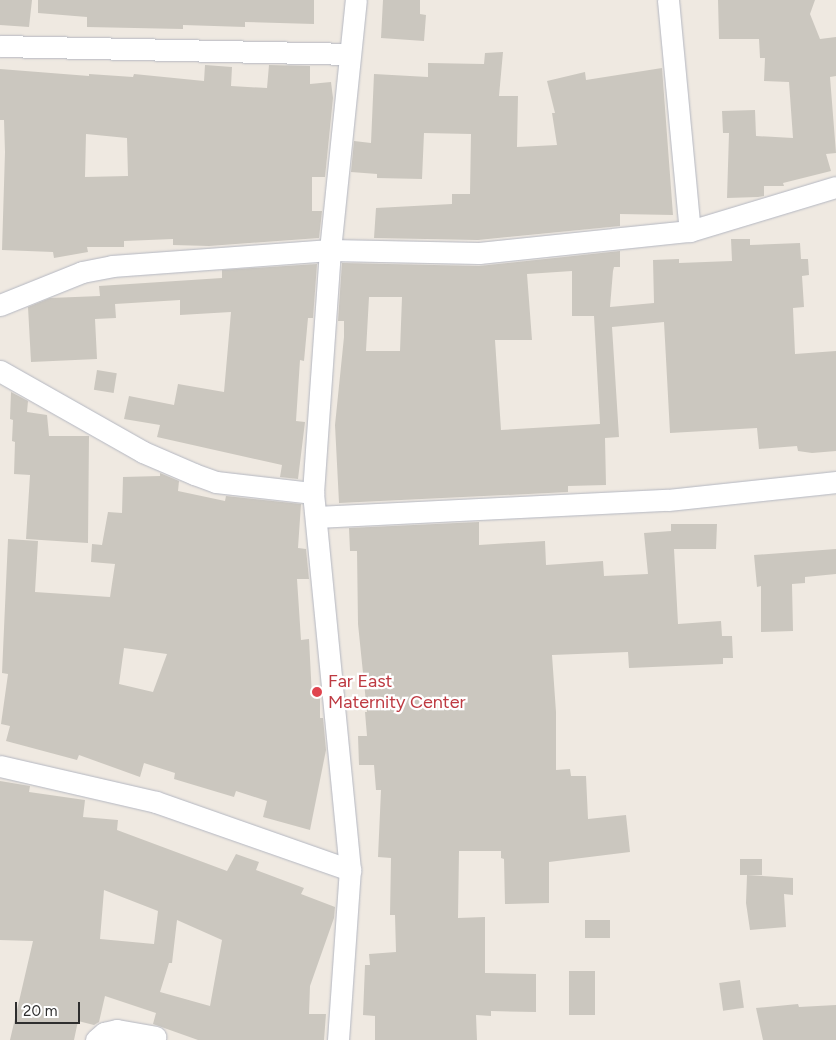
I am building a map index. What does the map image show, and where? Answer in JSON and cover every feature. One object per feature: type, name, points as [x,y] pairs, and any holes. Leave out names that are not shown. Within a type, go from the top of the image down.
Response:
[{"type":"street","points":[[338,1040],[350,870],[313,493],[330,250],[356,0]]},
{"type":"street","points":[[668,0],[690,231]]},
{"type":"street","points":[[0,46],[349,54]]},
{"type":"street","points":[[0,305],[82,272],[112,266],[330,250],[479,253],[690,231],[836,187]]},
{"type":"street","points":[[0,371],[135,447],[194,474],[216,482],[313,493]]},
{"type":"street","points":[[316,517],[668,500],[836,482]]},
{"type":"street","points":[[0,766],[156,802],[350,870]]},
{"type":"street","points":[[96,1040],[104,1033],[117,1030],[154,1037]]},
{"type":"building","points":[[0,0],[32,0],[29,27],[0,25]]},
{"type":"building","points":[[38,0],[314,0],[314,24],[245,22],[245,27],[183,25],[183,29],[87,27],[87,17],[38,13]]},
{"type":"building","points":[[383,0],[420,0],[420,14],[426,15],[424,41],[381,38]]},
{"type":"building","points":[[718,0],[815,0],[810,14],[820,39],[836,37],[836,76],[830,77],[836,153],[826,154],[831,171],[783,183],[784,186],[764,186],[764,196],[727,198],[729,133],[723,133],[722,111],[755,110],[756,136],[793,138],[789,82],[764,81],[765,58],[760,58],[759,39],[719,39]]},
{"type":"building","points":[[503,52],[499,96],[518,96],[517,147],[557,145],[552,113],[555,113],[547,81],[585,72],[586,80],[662,68],[673,215],[620,214],[620,226],[478,240],[374,238],[376,208],[452,204],[452,194],[470,194],[471,134],[424,133],[422,179],[377,178],[377,174],[351,172],[354,141],[371,143],[374,74],[428,77],[428,63],[484,64],[485,53]]},
{"type":"building","points":[[205,65],[232,67],[231,86],[267,88],[269,65],[310,66],[310,84],[331,82],[333,98],[325,177],[312,177],[312,211],[322,211],[319,238],[209,246],[173,245],[173,239],[124,241],[124,247],[87,247],[88,252],[54,258],[53,252],[2,250],[5,152],[4,120],[0,120],[0,69],[89,76],[89,74],[133,77],[134,74],[204,81]],"holes":[[[86,134],[127,138],[128,176],[85,177]]]},
{"type":"building","points":[[731,239],[750,239],[750,245],[800,243],[801,259],[808,259],[809,275],[802,276],[804,307],[793,308],[795,354],[836,351],[836,451],[812,453],[798,451],[797,446],[759,449],[757,428],[670,433],[664,322],[612,327],[619,437],[605,438],[606,485],[568,486],[568,492],[339,503],[335,425],[344,337],[344,321],[338,321],[342,263],[479,266],[620,251],[620,267],[614,267],[613,271],[610,307],[654,303],[653,260],[679,259],[679,263],[732,261]],"holes":[[[572,271],[572,316],[594,316],[600,424],[501,430],[495,340],[532,340],[527,274]],[[369,297],[402,297],[400,351],[366,351]]]},
{"type":"building","points":[[317,264],[313,318],[308,318],[304,361],[300,360],[296,421],[305,422],[298,479],[280,477],[282,465],[157,437],[160,425],[124,419],[129,396],[174,405],[178,384],[224,392],[231,312],[180,315],[180,300],[115,304],[116,318],[95,319],[97,359],[31,362],[28,307],[50,298],[100,296],[99,286],[222,278],[222,270]]},
{"type":"building","points":[[97,370],[117,373],[114,393],[94,390]]},
{"type":"building","points":[[11,392],[28,401],[27,412],[47,415],[49,436],[89,436],[88,543],[26,539],[30,475],[14,474],[15,442],[12,441],[13,420],[10,419]]},
{"type":"building","points":[[160,473],[179,481],[178,491],[225,501],[226,496],[301,504],[298,548],[306,549],[309,579],[297,579],[301,640],[309,639],[312,697],[320,697],[320,718],[323,718],[326,750],[310,830],[263,817],[267,801],[236,791],[234,797],[174,779],[175,773],[144,763],[140,777],[79,755],[77,760],[6,741],[10,726],[1,724],[8,674],[2,673],[8,539],[38,541],[35,592],[110,597],[115,564],[91,562],[92,544],[102,545],[108,512],[122,513],[123,477],[160,476]],"holes":[[[124,648],[167,654],[153,692],[119,684]]]},
{"type":"building","points":[[479,522],[479,545],[545,541],[546,565],[603,561],[604,576],[648,574],[644,533],[671,531],[671,524],[717,524],[716,549],[674,549],[678,624],[721,621],[722,636],[732,636],[733,658],[723,658],[723,664],[629,668],[628,652],[552,655],[556,712],[556,770],[570,769],[571,776],[586,776],[588,819],[626,815],[630,852],[549,862],[549,903],[505,904],[504,859],[501,858],[501,851],[459,851],[458,918],[485,917],[485,973],[536,974],[536,1012],[491,1011],[491,1016],[476,1015],[477,1040],[375,1040],[375,1016],[363,1015],[365,965],[370,965],[369,954],[396,952],[395,915],[390,915],[391,858],[378,857],[381,790],[376,790],[374,765],[359,765],[358,736],[367,736],[365,712],[367,712],[358,624],[357,551],[350,551],[349,528]]},
{"type":"building","points":[[836,549],[836,574],[805,577],[805,583],[792,584],[793,631],[761,632],[761,586],[757,587],[754,555]]},
{"type":"building","points":[[0,781],[30,786],[29,792],[85,800],[83,817],[118,820],[117,830],[227,871],[236,854],[259,862],[256,870],[304,888],[301,894],[335,907],[334,918],[310,986],[309,1014],[326,1014],[324,1040],[198,1040],[153,1024],[156,1013],[105,996],[99,1022],[94,1025],[78,1021],[74,1040],[10,1040],[33,941],[0,940]],"holes":[[[104,890],[158,911],[154,944],[100,939]],[[177,920],[222,940],[210,1006],[160,992],[169,963],[172,963]]]},
{"type":"building","points":[[740,859],[762,859],[762,875],[740,875]]},
{"type":"building","points":[[747,875],[793,878],[793,895],[784,894],[786,927],[750,930],[746,903]]},
{"type":"building","points":[[585,920],[610,920],[610,938],[585,938]]},
{"type":"building","points":[[569,971],[595,971],[595,1015],[569,1015]]},
{"type":"building","points":[[740,980],[744,1008],[723,1011],[719,983]]},
{"type":"building","points":[[798,1004],[799,1007],[836,1005],[836,1040],[763,1040],[756,1008]]},
{"type":"place","name":"Far East Maternity Center","points":[[317,692]]}]
